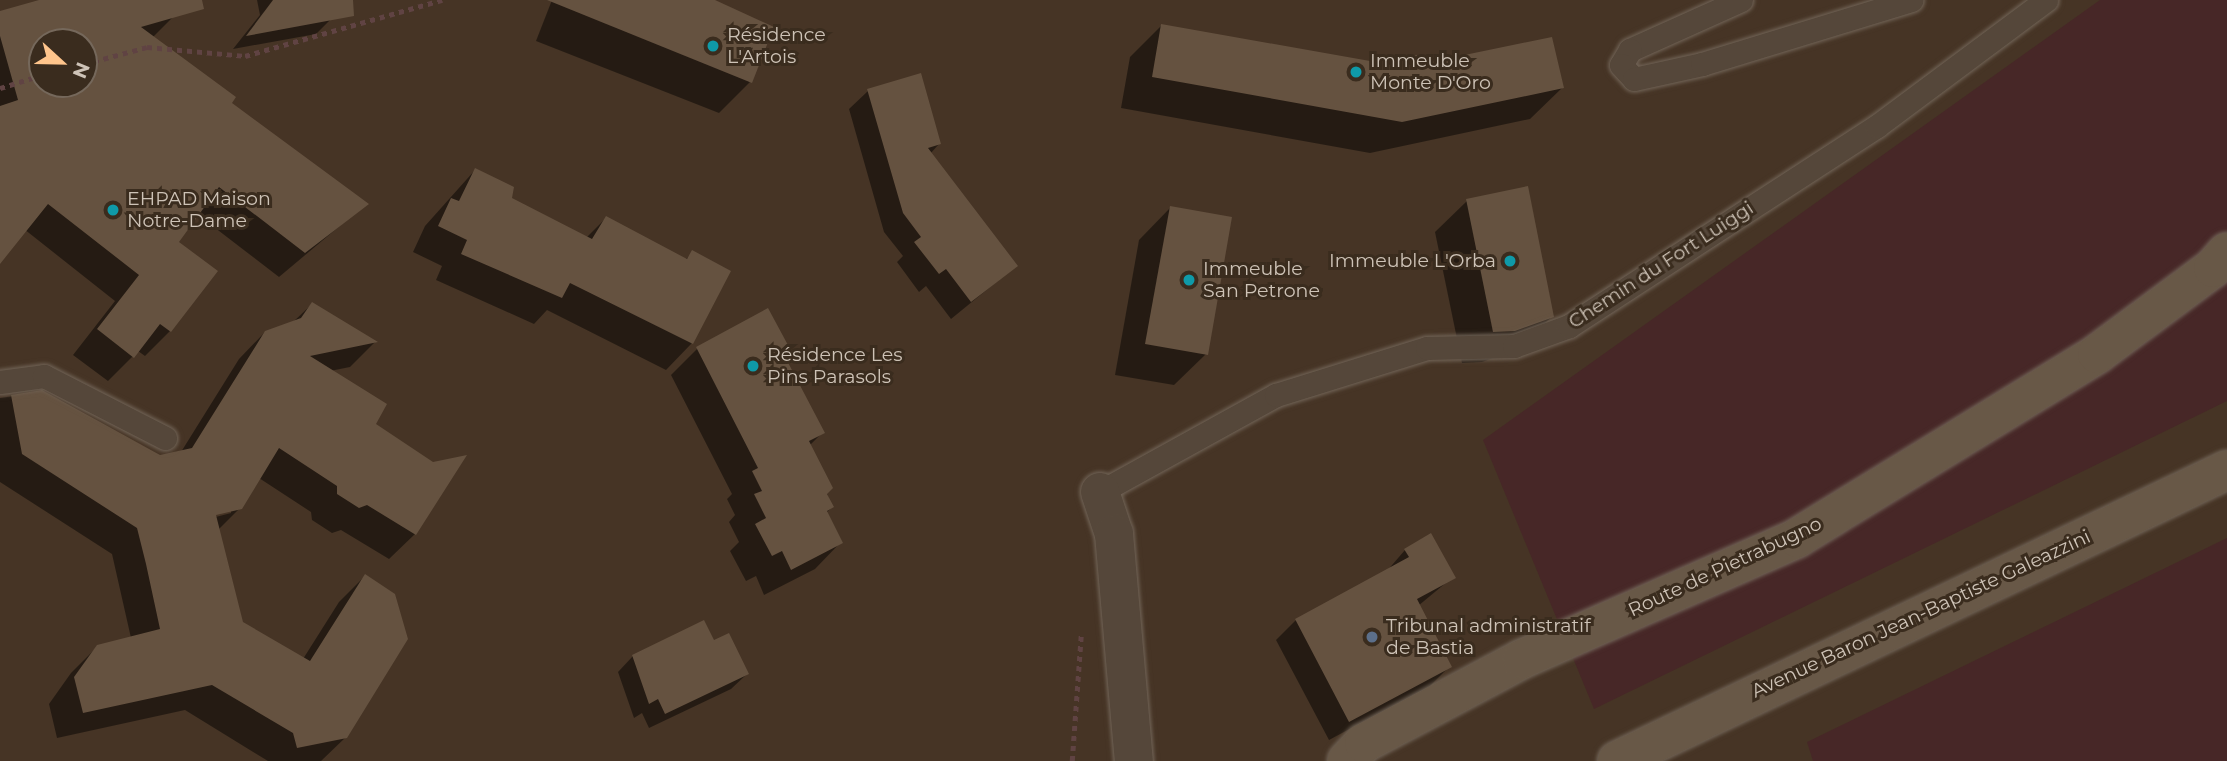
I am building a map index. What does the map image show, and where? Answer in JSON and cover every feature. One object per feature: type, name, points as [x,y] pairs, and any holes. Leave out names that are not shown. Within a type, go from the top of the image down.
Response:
[{"type":"main road","name":"Route de Pietrabugno","points":[[1347,761],[1364,743],[1522,659],[1797,538],[2097,354],[2213,268],[2227,252]]},
{"type":"main road","name":"Avenue Baron Jean-Baptiste Galeazzini","points":[[1617,761],[2227,470]]},
{"type":"street","name":"Chemin du Fort Luiggi","points":[[1100,492],[1114,534],[1134,761]]},
{"type":"lane","points":[[1741,0],[1630,50],[1621,65],[1634,79],[1648,76],[1911,0]]},
{"type":"lane","name":"Chemin du Fort Luiggi","points":[[1100,492],[1276,395],[1427,348],[1514,346],[1569,326],[1877,126],[2046,0]]},
{"type":"lane","points":[[0,382],[44,376],[165,438]]},
{"type":"path","points":[[98,60],[147,47],[245,56],[442,0]]},
{"type":"path","points":[[0,88],[28,79]]},
{"type":"shaded area","points":[[2100,0],[2227,0],[2227,401],[1594,709],[1483,440]]},
{"type":"shaded area","points":[[2227,538],[2227,761],[1813,761],[1807,742]]},
{"type":"building","name":"EHPAD Maison Notre-Dame","points":[[39,0],[202,0],[204,9],[141,27],[236,97],[232,103],[369,204],[305,253],[219,187],[179,242],[218,271],[171,332],[160,324],[134,358],[97,329],[139,275],[48,204],[0,264],[0,106],[18,100],[0,36],[0,11]]},
{"type":"building","points":[[273,0],[353,0],[354,16],[246,36]]},
{"type":"building","name":"Résidence L'Artois","points":[[547,0],[715,0],[774,27],[752,83]]},
{"type":"building","name":"Immeuble Monte D'Oro","points":[[1161,24],[1370,61],[1417,55],[1421,64],[1552,37],[1564,88],[1402,122],[1152,77]]},
{"type":"building","points":[[921,73],[941,144],[928,148],[1018,266],[971,302],[946,269],[939,274],[914,242],[921,237],[903,213],[867,89]]},
{"type":"building","points":[[475,168],[514,187],[512,198],[592,239],[606,216],[687,259],[692,250],[731,271],[693,344],[570,283],[562,298],[461,254],[467,240],[438,226],[451,198],[459,201]]},
{"type":"building","name":"Immeuble L'Orba","points":[[1528,186],[1554,317],[1515,331],[1493,332],[1466,199]]},
{"type":"building","name":"Immeuble San Petrone","points":[[1170,206],[1232,217],[1208,355],[1145,344]]},
{"type":"building","points":[[312,302],[378,342],[310,356],[387,404],[376,424],[433,462],[467,455],[416,535],[367,505],[359,508],[337,494],[337,486],[279,448],[242,509],[216,515],[243,622],[310,661],[365,574],[395,594],[408,639],[347,738],[297,748],[293,733],[212,685],[83,713],[74,677],[97,645],[160,629],[146,564],[137,528],[22,454],[11,395],[42,390],[160,455],[192,448],[265,331],[301,318]]},
{"type":"building","points":[[768,308],[789,347],[783,353],[825,433],[809,441],[833,488],[827,494],[834,507],[827,511],[843,543],[791,570],[782,551],[772,556],[755,524],[766,518],[754,494],[762,491],[752,471],[758,468],[696,347]]},
{"type":"building","points":[[1431,533],[1456,578],[1417,599],[1452,667],[1349,722],[1295,619],[1409,557],[1404,549]]},
{"type":"building","points":[[704,620],[714,640],[729,633],[749,674],[665,714],[658,699],[649,704],[632,655]]},
{"type":"place","name":"Résidence L'Artois","points":[[713,46]]},
{"type":"place","name":"Immeuble Monte D'Oro","points":[[1356,72]]},
{"type":"place","name":"EHPAD Maison Notre-Dame","points":[[113,210]]},
{"type":"place","name":"Immeuble L'Orba","points":[[1510,261]]},
{"type":"place","name":"Immeuble San Petrone","points":[[1189,280]]},
{"type":"place","name":"Résidence Les Pins Parasols","points":[[753,366]]},
{"type":"place","name":"Tribunal administratif de Bastia","points":[[1372,637]]}]
